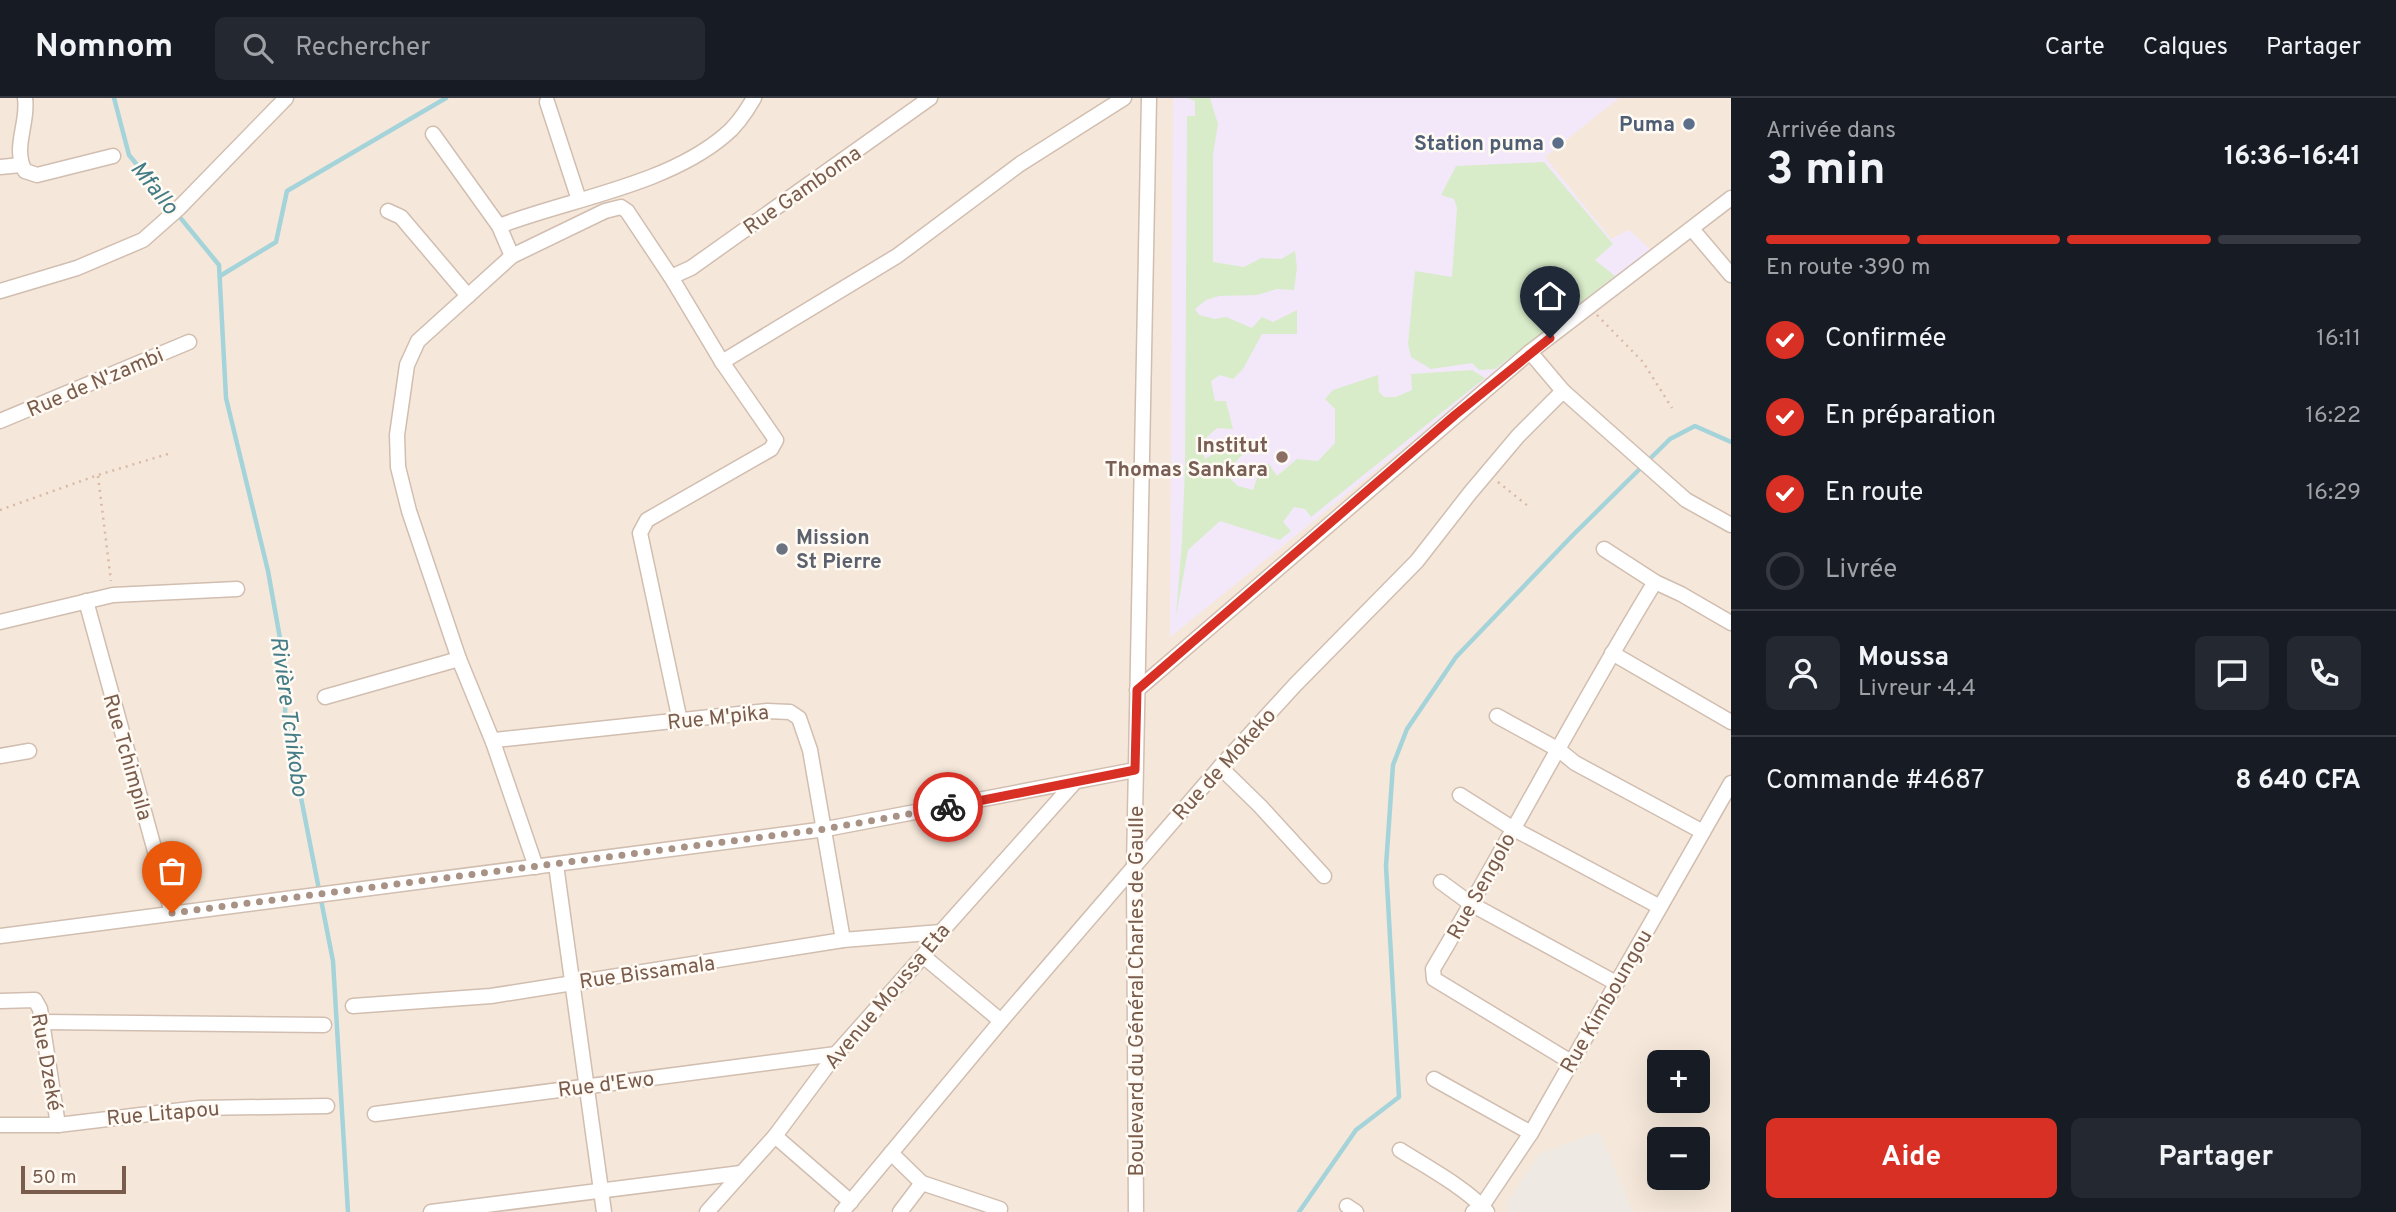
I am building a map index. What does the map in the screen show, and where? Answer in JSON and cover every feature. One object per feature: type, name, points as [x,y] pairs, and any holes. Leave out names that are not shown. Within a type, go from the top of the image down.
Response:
[{"type":"street","points":[[25,98],[27,110],[21,134],[21,165],[25,171],[37,175],[113,156]]},
{"type":"street","points":[[0,291],[56,276],[143,240],[160,227],[286,98]]},
{"type":"street","points":[[499,226],[656,175],[695,156],[723,138],[754,98]]},
{"type":"street","name":"Rue Gamboma","points":[[671,277],[691,268],[930,98]]},
{"type":"street","name":"Boulevard du Général Charles de Gaulle","points":[[1136,1212],[1133,867],[1149,98]]},
{"type":"street","points":[[722,362],[897,256],[1020,164],[1118,100]]},
{"type":"street","points":[[547,102],[579,200]]},
{"type":"street","points":[[433,134],[499,226],[512,256]]},
{"type":"street","points":[[0,167],[21,165]]},
{"type":"street","points":[[1137,690],[1530,352],[1731,198]]},
{"type":"street","points":[[536,866],[493,743],[459,659],[409,511],[398,467],[397,435],[407,365],[418,341],[512,256],[605,211],[621,207],[627,211],[671,277],[722,362],[776,440],[771,449],[647,520],[642,526],[640,533],[680,720]]},
{"type":"street","points":[[388,211],[401,217],[468,296]]},
{"type":"street","points":[[1692,229],[1731,275]]},
{"type":"street","name":"Rue de N'zambi","points":[[0,421],[189,342]]},
{"type":"street","points":[[1530,352],[1563,391],[1686,500],[1731,525]]},
{"type":"street","name":"Rue de Mokeko","points":[[846,1207],[1001,1021],[1220,767],[1295,685],[1417,561],[1469,493],[1518,436],[1563,391]]},
{"type":"street","points":[[1604,549],[1655,582],[1731,624]]},
{"type":"street","name":"Rue Sengolo","points":[[1572,1062],[1434,979],[1433,970],[1655,582]]},
{"type":"street","points":[[0,622],[113,595],[237,589]]},
{"type":"street","name":"Rue Tchimpila","points":[[86,601],[172,913]]},
{"type":"street","points":[[1612,653],[1731,722]]},
{"type":"street","points":[[325,697],[459,659]]},
{"type":"street","name":"Rue M'pika","points":[[493,743],[495,740],[680,720],[767,711],[790,712],[799,718],[810,750],[843,940]]},
{"type":"street","points":[[1496,716],[1559,750],[1575,763],[1703,832]]},
{"type":"street","points":[[0,756],[29,751]]},
{"type":"street","points":[[1220,767],[1324,876]]},
{"type":"street","points":[[0,936],[825,829],[1073,784],[1135,770]]},
{"type":"street","name":"Rue Kimboungou","points":[[1481,1210],[1531,1133],[1731,783]]},
{"type":"street","name":"Avenue Moussa Eta","points":[[707,1212],[775,1136],[836,1054],[1073,784]]},
{"type":"street","points":[[1460,795],[1512,828],[1660,907]]},
{"type":"street","points":[[556,865],[604,1212]]},
{"type":"street","points":[[1441,882],[1471,904],[1616,984]]},
{"type":"street","name":"Rue Bissamala","points":[[353,1006],[491,996],[843,940],[941,932]]},
{"type":"street","points":[[923,956],[1001,1021]]},
{"type":"street","name":"Rue Dzeké","points":[[0,1001],[35,1000],[43,1022],[58,1125]]},
{"type":"street","points":[[43,1022],[324,1025]]},
{"type":"street","name":"Rue d'Ewo","points":[[375,1114],[836,1054]]},
{"type":"street","points":[[1434,1079],[1531,1133]]},
{"type":"street","name":"Rue Litapou","points":[[0,1125],[58,1125],[199,1108],[327,1106]]},
{"type":"street","points":[[775,1136],[846,1207]]},
{"type":"street","points":[[1400,1150],[1481,1210]]},
{"type":"street","points":[[891,1153],[922,1183],[1000,1209]]},
{"type":"street","points":[[431,1212],[741,1173]]},
{"type":"street","points":[[900,1212],[922,1183]]},
{"type":"path","points":[[1590,308],[1643,362],[1672,408]]},
{"type":"path","points":[[0,510],[97,475],[168,454]]},
{"type":"path","points":[[1488,474],[1528,506]]},
{"type":"path","points":[[97,475],[113,595]]},
{"type":"shaded area","points":[[0,98],[1731,98],[1731,1212],[0,1212]]},
{"type":"shaded area","name":"Institut Thomas Sankara","points":[[1173,98],[1619,98],[1545,157],[1611,239],[1629,230],[1650,249],[1170,637]]},
{"type":"shaded area","points":[[1600,1132],[1633,1212],[1510,1212],[1506,1205],[1539,1154]]},
{"type":"green space","points":[[1187,98],[1210,98],[1218,124],[1213,155],[1213,262],[1244,267],[1261,258],[1281,259],[1295,251],[1297,268],[1294,290],[1277,289],[1257,295],[1219,296],[1206,300],[1195,309],[1199,315],[1215,319],[1226,317],[1252,328],[1262,317],[1273,322],[1297,310],[1297,334],[1262,334],[1243,369],[1233,379],[1220,375],[1211,381],[1215,401],[1226,401],[1233,429],[1217,428],[1207,437],[1202,452],[1205,459],[1241,438],[1257,445],[1240,457],[1225,474],[1238,486],[1253,490],[1262,464],[1269,464],[1277,476],[1297,459],[1318,461],[1335,443],[1335,409],[1325,399],[1333,390],[1378,375],[1379,392],[1384,397],[1396,397],[1412,390],[1411,374],[1472,370],[1485,378],[1311,517],[1305,509],[1294,507],[1283,522],[1291,531],[1280,540],[1220,521],[1188,550],[1176,616],[1185,467],[1187,116],[1195,116],[1195,101]]},
{"type":"green space","points":[[1544,162],[1613,244],[1595,260],[1615,276],[1495,369],[1479,370],[1472,363],[1431,369],[1411,357],[1408,344],[1415,271],[1452,277],[1457,208],[1454,199],[1441,195],[1456,166]]},
{"type":"waterway","name":"Rivière Tchikobo","points":[[114,98],[129,155],[219,265],[226,398],[268,571],[286,672],[285,716],[333,961],[348,1212]]},
{"type":"waterway","points":[[220,276],[276,242],[287,191],[446,98]]},
{"type":"waterway","points":[[1299,1212],[1356,1130],[1399,1097],[1386,866],[1393,765],[1407,729],[1456,657],[1670,439],[1695,426],[1731,442]]},
{"type":"way so far","points":[[172,913],[825,829],[948,807]]},
{"type":"place","name":"Puma","points":[[1689,124]]},
{"type":"place","name":"Station puma","points":[[1558,143]]},
{"type":"place","name":"Institut Thomas Sankara","points":[[1282,457]]},
{"type":"place","name":"Mission St Pierre","points":[[782,549]]},
{"type":"route","points":[[948,807],[1135,770],[1137,690],[1455,415],[1550,338]]},
{"type":"water label","name":"Mfallo","points":[[155,187]]}]
